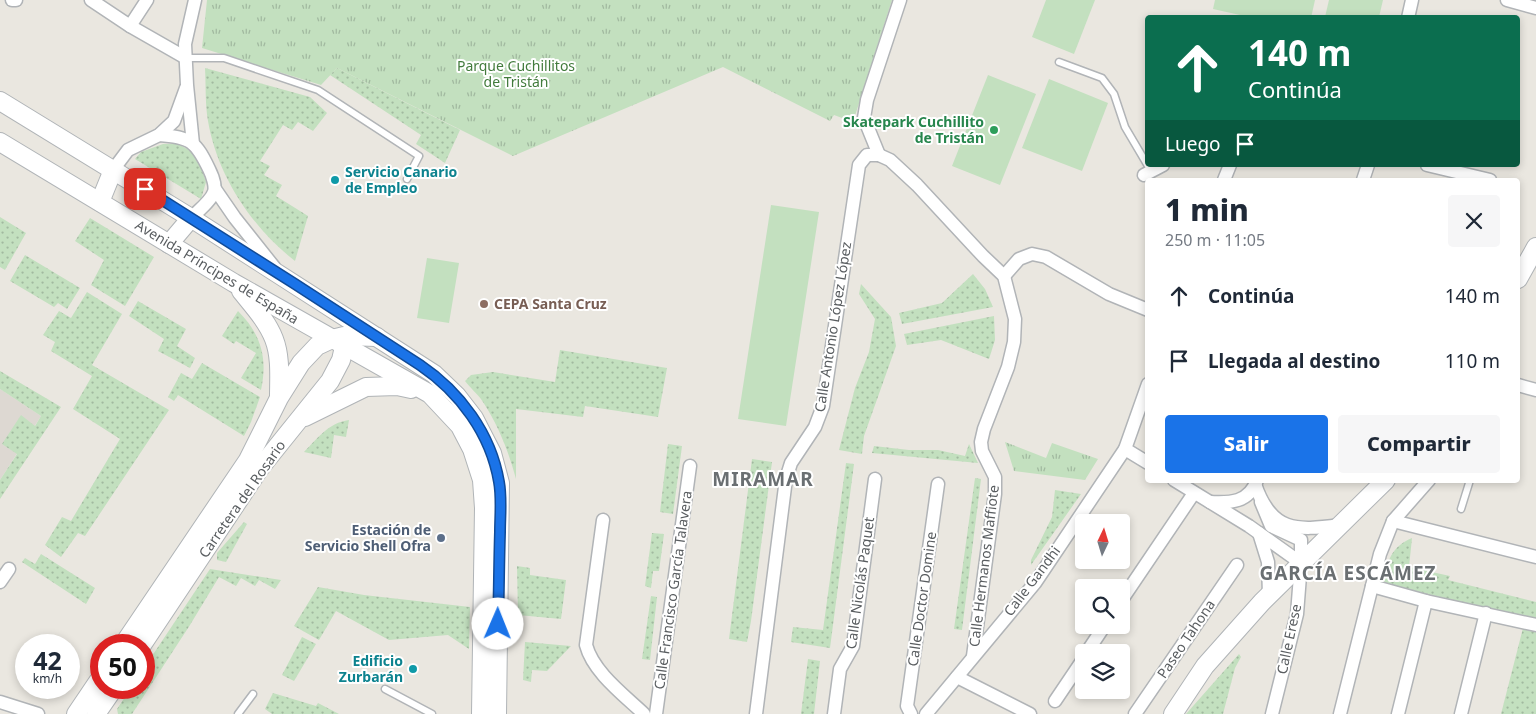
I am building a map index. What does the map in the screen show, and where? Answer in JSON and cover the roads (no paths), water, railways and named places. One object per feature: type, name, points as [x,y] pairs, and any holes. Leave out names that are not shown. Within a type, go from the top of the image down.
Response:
[{"type":"main road","points":[[0,101],[279,273],[434,374],[457,396],[474,418],[492,453],[500,484],[497,714]]},
{"type":"main road","name":"Avenida Príncipes de España","points":[[0,142],[234,283],[340,341]]},
{"type":"main road","points":[[100,202],[114,170]]},
{"type":"main road","points":[[169,244],[191,218]]},
{"type":"main road","points":[[1520,275],[1536,247]]},
{"type":"main road","points":[[234,283],[261,316],[274,339],[279,364],[279,398]]},
{"type":"main road","points":[[300,419],[330,381],[341,360],[341,325],[328,305]]},
{"type":"main road","points":[[340,341],[378,337]]},
{"type":"main road","points":[[340,341],[430,394],[460,426],[472,449],[482,480],[484,508],[481,714]]},
{"type":"main road","name":"Carretera del Rosario","points":[[130,634],[248,460],[279,398],[300,363],[317,346],[340,341]]},
{"type":"main road","name":"Carretera del Rosario","points":[[149,634],[260,468],[300,419],[366,387],[397,386],[430,394]]},
{"type":"main road","points":[[1173,714],[1205,666],[1269,595],[1383,483]]},
{"type":"main road","points":[[76,714],[90,693]]},
{"type":"main road","points":[[96,714],[106,699]]},
{"type":"street","points":[[91,0],[130,26],[186,58]]},
{"type":"street","points":[[130,26],[147,0]]},
{"type":"street","points":[[193,144],[185,44],[195,0]]},
{"type":"street","points":[[900,0],[867,100],[864,118],[879,155],[890,160],[917,184],[983,256],[1004,276],[1019,258],[1032,254],[1046,257],[1109,294],[1145,309]]},
{"type":"street","points":[[1409,15],[1412,0]]},
{"type":"street","points":[[1507,0],[1536,8]]},
{"type":"street","points":[[114,170],[128,150],[159,134],[174,121],[187,86]]},
{"type":"street","points":[[159,134],[180,137],[198,147],[211,172],[215,190],[279,273]]},
{"type":"street","name":"Calle Antonio López López","points":[[756,714],[786,479],[791,463],[815,427],[823,406],[859,165],[867,155],[879,155]]},
{"type":"street","points":[[1148,173],[1159,167]]},
{"type":"street","points":[[1435,167],[1482,178]]},
{"type":"street","points":[[191,218],[213,195],[215,190]]},
{"type":"street","name":"Calle Hermanos Maffiote","points":[[973,656],[996,477],[982,451],[981,442],[984,429],[1008,367],[1014,342],[1016,319],[1004,276]]},
{"type":"street","points":[[1520,386],[1536,390]]},
{"type":"street","name":"Calle Gandhi","points":[[926,714],[1034,583],[1125,449],[1145,392]]},
{"type":"street","points":[[1125,449],[1145,462]]},
{"type":"street","name":"Calle Francisco García Talavera","points":[[656,714],[690,466]]},
{"type":"street","name":"Calle Nicolás Paquet","points":[[834,714],[840,670],[853,646],[875,479]]},
{"type":"street","points":[[1179,483],[1259,533],[1301,563]]},
{"type":"street","points":[[1210,502],[1234,503],[1249,494],[1255,483]]},
{"type":"street","points":[[1256,483],[1261,502],[1270,515],[1284,524],[1310,529],[1340,525]]},
{"type":"street","points":[[1340,714],[1380,554],[1393,521],[1426,483]]},
{"type":"street","name":"Calle Doctor Domine","points":[[911,714],[907,706],[938,484]]},
{"type":"street","points":[[1130,588],[1194,492]]},
{"type":"street","name":"Calle Erese","points":[[1261,502],[1271,526],[1301,540],[1297,614],[1272,714]]},
{"type":"street","points":[[602,520],[586,645],[595,665],[644,714]]},
{"type":"street","points":[[1393,521],[1536,557]]},
{"type":"street","points":[[1259,533],[1268,562],[1269,595]]},
{"type":"street","name":"Paseo Tahona","points":[[1135,714],[1237,565]]},
{"type":"street","points":[[0,582],[9,569]]},
{"type":"street","points":[[1372,586],[1426,601],[1536,625]]},
{"type":"street","points":[[1398,714],[1426,601]]},
{"type":"street","points":[[1461,714],[1486,613]]},
{"type":"street","points":[[1055,701],[1075,671]]},
{"type":"street","points":[[956,677],[1030,714]]},
{"type":"street","points":[[0,702],[38,714]]},
{"type":"lane","points":[[186,58],[224,58],[318,90],[419,156],[407,179]]},
{"type":"lane","points":[[1059,62],[1102,78],[1114,94],[1126,127],[1145,167]]},
{"type":"lane","points":[[1145,167],[1148,173]]},
{"type":"lane","points":[[1461,509],[1469,483]]},
{"type":"lane","points":[[386,689],[432,714]]},
{"type":"lane","points":[[238,714],[253,694]]},
{"type":"place","name":"Skatepark Cuchillito de Tristán","points":[[994,130]]},
{"type":"place","name":"Servicio Canario de Empleo","points":[[335,180]]},
{"type":"place","name":"CEPA Santa Cruz","points":[[484,304]]},
{"type":"place","name":"Estación de Servicio Shell Ofra","points":[[441,538]]},
{"type":"place","name":"Edificio Zurbarán","points":[[413,669]]},
{"type":"district","name":"MIRAMAR","points":[[763,479]]},
{"type":"district","name":"GARCÍA ESCÁMEZ","points":[[1348,573]]},
{"type":"park label","name":"Parque Cuchillitos de Tristán","points":[[516,74]]}]
